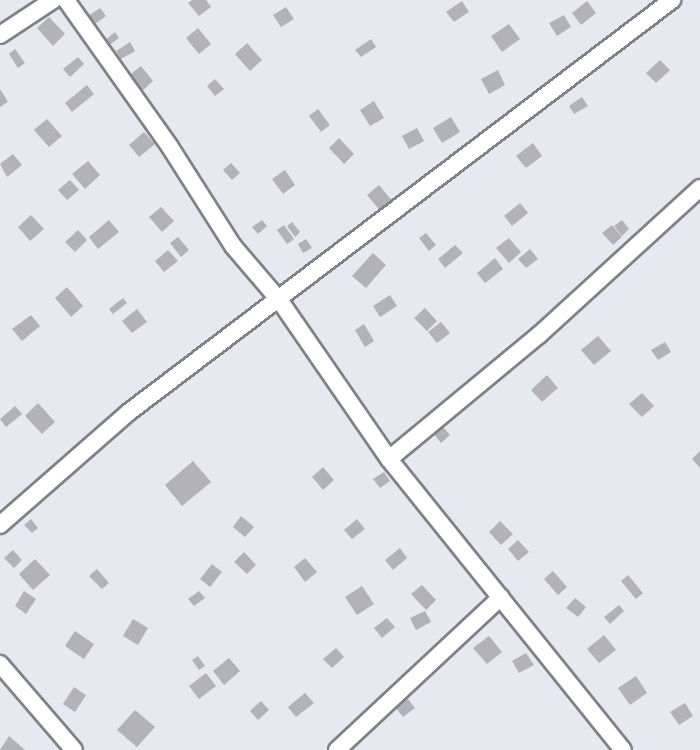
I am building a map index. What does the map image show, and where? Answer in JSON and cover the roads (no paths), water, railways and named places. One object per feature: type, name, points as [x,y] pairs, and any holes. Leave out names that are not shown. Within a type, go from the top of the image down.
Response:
[{"type":"street","points":[[0,35],[53,0]]},
{"type":"street","points":[[66,0],[170,147],[227,238],[280,301],[389,459],[623,750]]},
{"type":"street","points":[[0,525],[129,412],[280,301],[672,0]]},
{"type":"street","points":[[389,459],[539,335],[700,188]]},
{"type":"street","points":[[337,750],[501,597]]},
{"type":"street","points":[[0,664],[73,750]]}]
